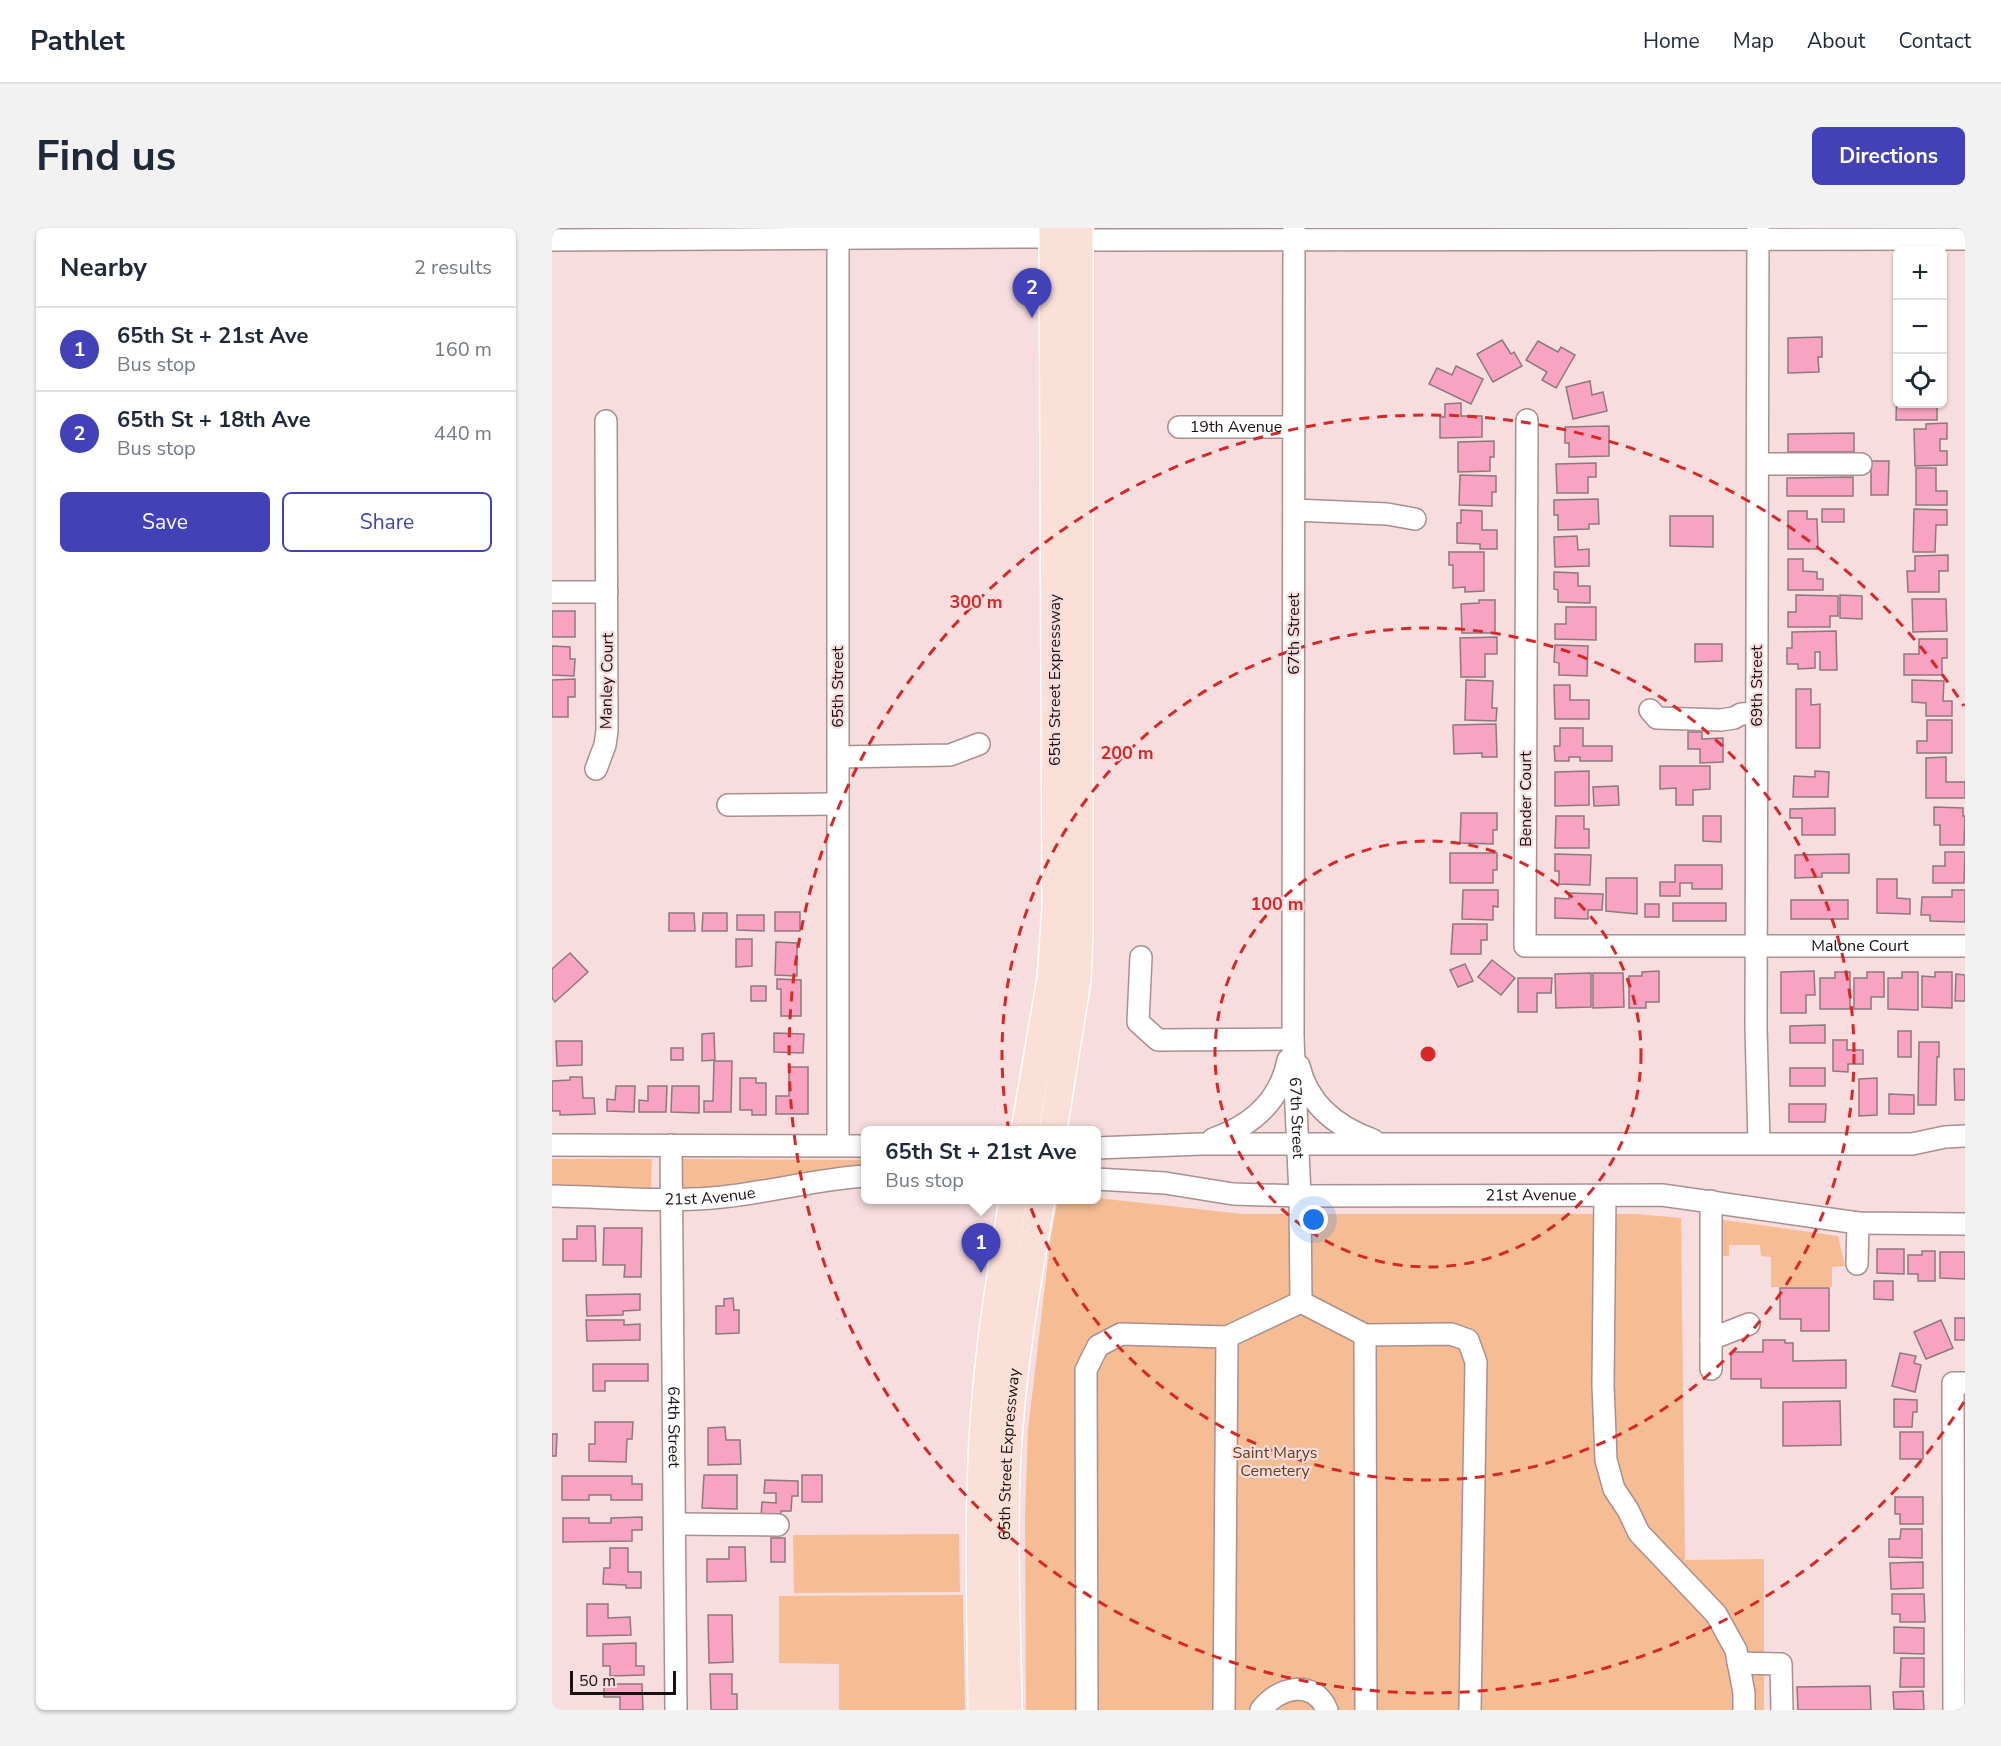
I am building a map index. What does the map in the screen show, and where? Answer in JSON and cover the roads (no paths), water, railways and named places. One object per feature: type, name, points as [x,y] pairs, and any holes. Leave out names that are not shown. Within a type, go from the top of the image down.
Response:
[{"type":"main road","name":"65th Street Expressway","points":[[1026,1126],[1051,979],[1056,908],[1066,233]]},
{"type":"main road","name":"65th Street Expressway","points":[[1054,1126],[1077,980],[1079,934],[1066,233]]},
{"type":"main road","name":"65th Street Expressway","points":[[982,1710],[980,1512],[984,1422],[991,1336],[1012,1204]]},
{"type":"main road","name":"65th Street Expressway","points":[[1008,1710],[1006,1479],[1012,1391],[1021,1311],[1040,1204]]},
{"type":"street","points":[[552,240],[838,233],[1036,237],[1066,233],[1758,233],[1965,239]]},
{"type":"street","name":"65th Street","points":[[838,233],[838,1145]]},
{"type":"street","name":"69th Street","points":[[1758,233],[1756,946],[1759,1143]]},
{"type":"street","name":"67th Street","points":[[1294,234],[1293,1039],[1300,1196],[1301,1302]]},
{"type":"street","name":"Bender Court","points":[[1527,420],[1525,946],[1756,946]]},
{"type":"street","name":"Manley Court","points":[[596,769],[605,745],[607,730],[606,421]]},
{"type":"street","name":"19th Avenue","points":[[1179,427],[1294,427]]},
{"type":"street","points":[[1758,464],[1862,464]]},
{"type":"street","points":[[1294,510],[1387,514],[1415,519]]},
{"type":"street","points":[[552,592],[607,592]]},
{"type":"street","points":[[1650,710],[1657,718],[1681,720],[1721,720],[1734,718],[1741,714],[1757,713]]},
{"type":"street","points":[[838,757],[950,755],[979,744]]},
{"type":"street","points":[[728,805],[838,804]]},
{"type":"street","name":"Malone Court","points":[[1756,946],[1965,946]]},
{"type":"street","points":[[1141,957],[1138,1022],[1158,1040],[1293,1039]]},
{"type":"street","name":"67th Street","points":[[1201,1144],[1242,1127],[1267,1106],[1279,1089],[1287,1070],[1293,1039]]},
{"type":"street","name":"67th Street","points":[[1293,1039],[1301,1074],[1317,1103],[1328,1116],[1342,1126],[1385,1144]]},
{"type":"street","points":[[1101,1148],[1201,1144],[1912,1144],[1945,1137],[1965,1136]]},
{"type":"street","points":[[552,1145],[861,1146]]},
{"type":"street","name":"64th Street","points":[[671,1145],[676,1710]]},
{"type":"street","name":"21st Avenue","points":[[552,1196],[673,1199],[753,1194],[821,1180],[861,1176]]},
{"type":"street","name":"21st Avenue","points":[[1101,1179],[1165,1183],[1233,1194],[1300,1196],[1662,1195],[1858,1223],[1965,1224]]},
{"type":"street","points":[[1605,1196],[1603,1384],[1606,1460],[1614,1489],[1639,1533],[1716,1614],[1736,1650],[1744,1693],[1744,1710]]},
{"type":"street","points":[[1710,1369],[1711,1201]]},
{"type":"street","points":[[1857,1264],[1858,1223]]},
{"type":"street","points":[[1087,1710],[1086,1370],[1098,1346],[1120,1334],[1227,1337],[1301,1302],[1365,1335],[1451,1334],[1468,1340],[1476,1362],[1470,1710]]},
{"type":"street","points":[[1710,1339],[1749,1324]]},
{"type":"street","points":[[1365,1335],[1366,1710]]},
{"type":"street","points":[[1224,1710],[1227,1337]]},
{"type":"street","points":[[1954,1710],[1953,1383],[1965,1383]]},
{"type":"street","points":[[675,1524],[778,1525]]},
{"type":"street","points":[[1738,1663],[1781,1664],[1782,1710]]},
{"type":"street","points":[[1261,1710],[1267,1701],[1282,1692],[1294,1689],[1307,1690],[1315,1695],[1325,1704],[1327,1710]]},
{"type":"place","name":"65th St + 18th Ave","points":[[1032,318]]},
{"type":"place","name":"65th St + 21st Ave","points":[[981,1273]]},
{"type":"park label","name":"Saint Marys Cemetery","points":[[1275,1462]]}]
